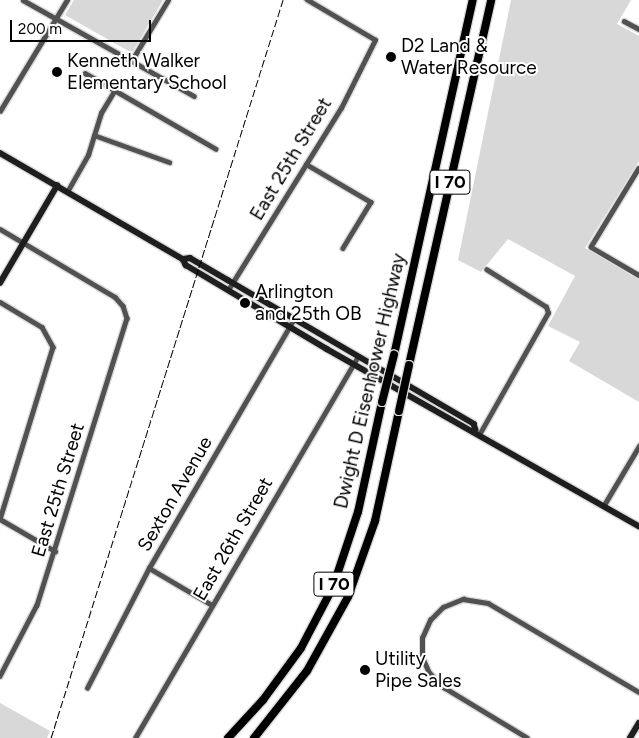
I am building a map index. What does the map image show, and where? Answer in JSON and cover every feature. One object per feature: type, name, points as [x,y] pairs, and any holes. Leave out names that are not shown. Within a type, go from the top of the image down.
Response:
[{"type":"highway","name":"Dwight D Eisenhower Highway","points":[[228,738],[263,700],[300,648],[333,587],[358,512],[473,0]]},
{"type":"highway","name":"Dwight D Eisenhower Highway","points":[[254,738],[301,681],[348,597],[374,521],[491,0]]},
{"type":"main road","points":[[0,153],[183,259],[186,266],[469,432],[478,431]]},
{"type":"main road","points":[[0,283],[57,186]]},
{"type":"main road","points":[[183,259],[190,258],[358,356],[474,424],[478,431],[639,526]]},
{"type":"main road","points":[[630,738],[639,723]]},
{"type":"street","points":[[23,0],[194,96]]},
{"type":"street","points":[[0,112],[67,0]]},
{"type":"street","points":[[132,60],[168,0]]},
{"type":"street","name":"East 25th Street","points":[[228,290],[340,108],[375,40],[308,0]]},
{"type":"street","points":[[624,21],[639,29]]},
{"type":"street","points":[[85,73],[216,149]]},
{"type":"street","points":[[67,192],[88,156],[101,113],[115,90]]},
{"type":"street","points":[[94,135],[168,162]]},
{"type":"street","points":[[306,164],[371,202],[344,248]]},
{"type":"street","points":[[639,168],[591,247],[639,275]]},
{"type":"street","points":[[0,230],[23,243]]},
{"type":"street","name":"East 25th Street","points":[[0,676],[32,618],[55,551],[126,324],[124,307],[113,295],[23,243]]},
{"type":"street","points":[[478,431],[548,313],[546,307],[487,270]]},
{"type":"street","points":[[0,302],[42,327],[51,339],[52,355],[0,519],[55,551]]},
{"type":"street","name":"Sexton Avenue","points":[[87,688],[149,568],[294,319]]},
{"type":"street","name":"East 26th Street","points":[[135,738],[358,356]]},
{"type":"street","points":[[604,505],[639,446]]},
{"type":"street","points":[[149,568],[212,605]]},
{"type":"street","points":[[527,738],[432,678],[422,651],[427,626],[436,613],[455,601],[485,602],[639,692]]},
{"type":"shaded area","points":[[74,0],[163,0],[132,53],[65,15]]},
{"type":"shaded area","points":[[511,0],[631,0],[617,24],[639,36],[639,161],[585,248],[639,280],[639,402],[569,361],[580,342],[548,326],[575,276],[508,239],[481,272],[458,260]]},
{"type":"shaded area","points":[[0,703],[50,731],[47,738],[0,738]]},
{"type":"railway","points":[[51,738],[283,0]]},
{"type":"place","name":"D2 Land & Water Resource","points":[[391,57]]},
{"type":"place","name":"Kenneth Walker Elementary School","points":[[57,72]]},
{"type":"place","name":"Arlington and 25th OB","points":[[245,303]]},
{"type":"place","name":"Utility Pipe Sales","points":[[365,670]]}]
